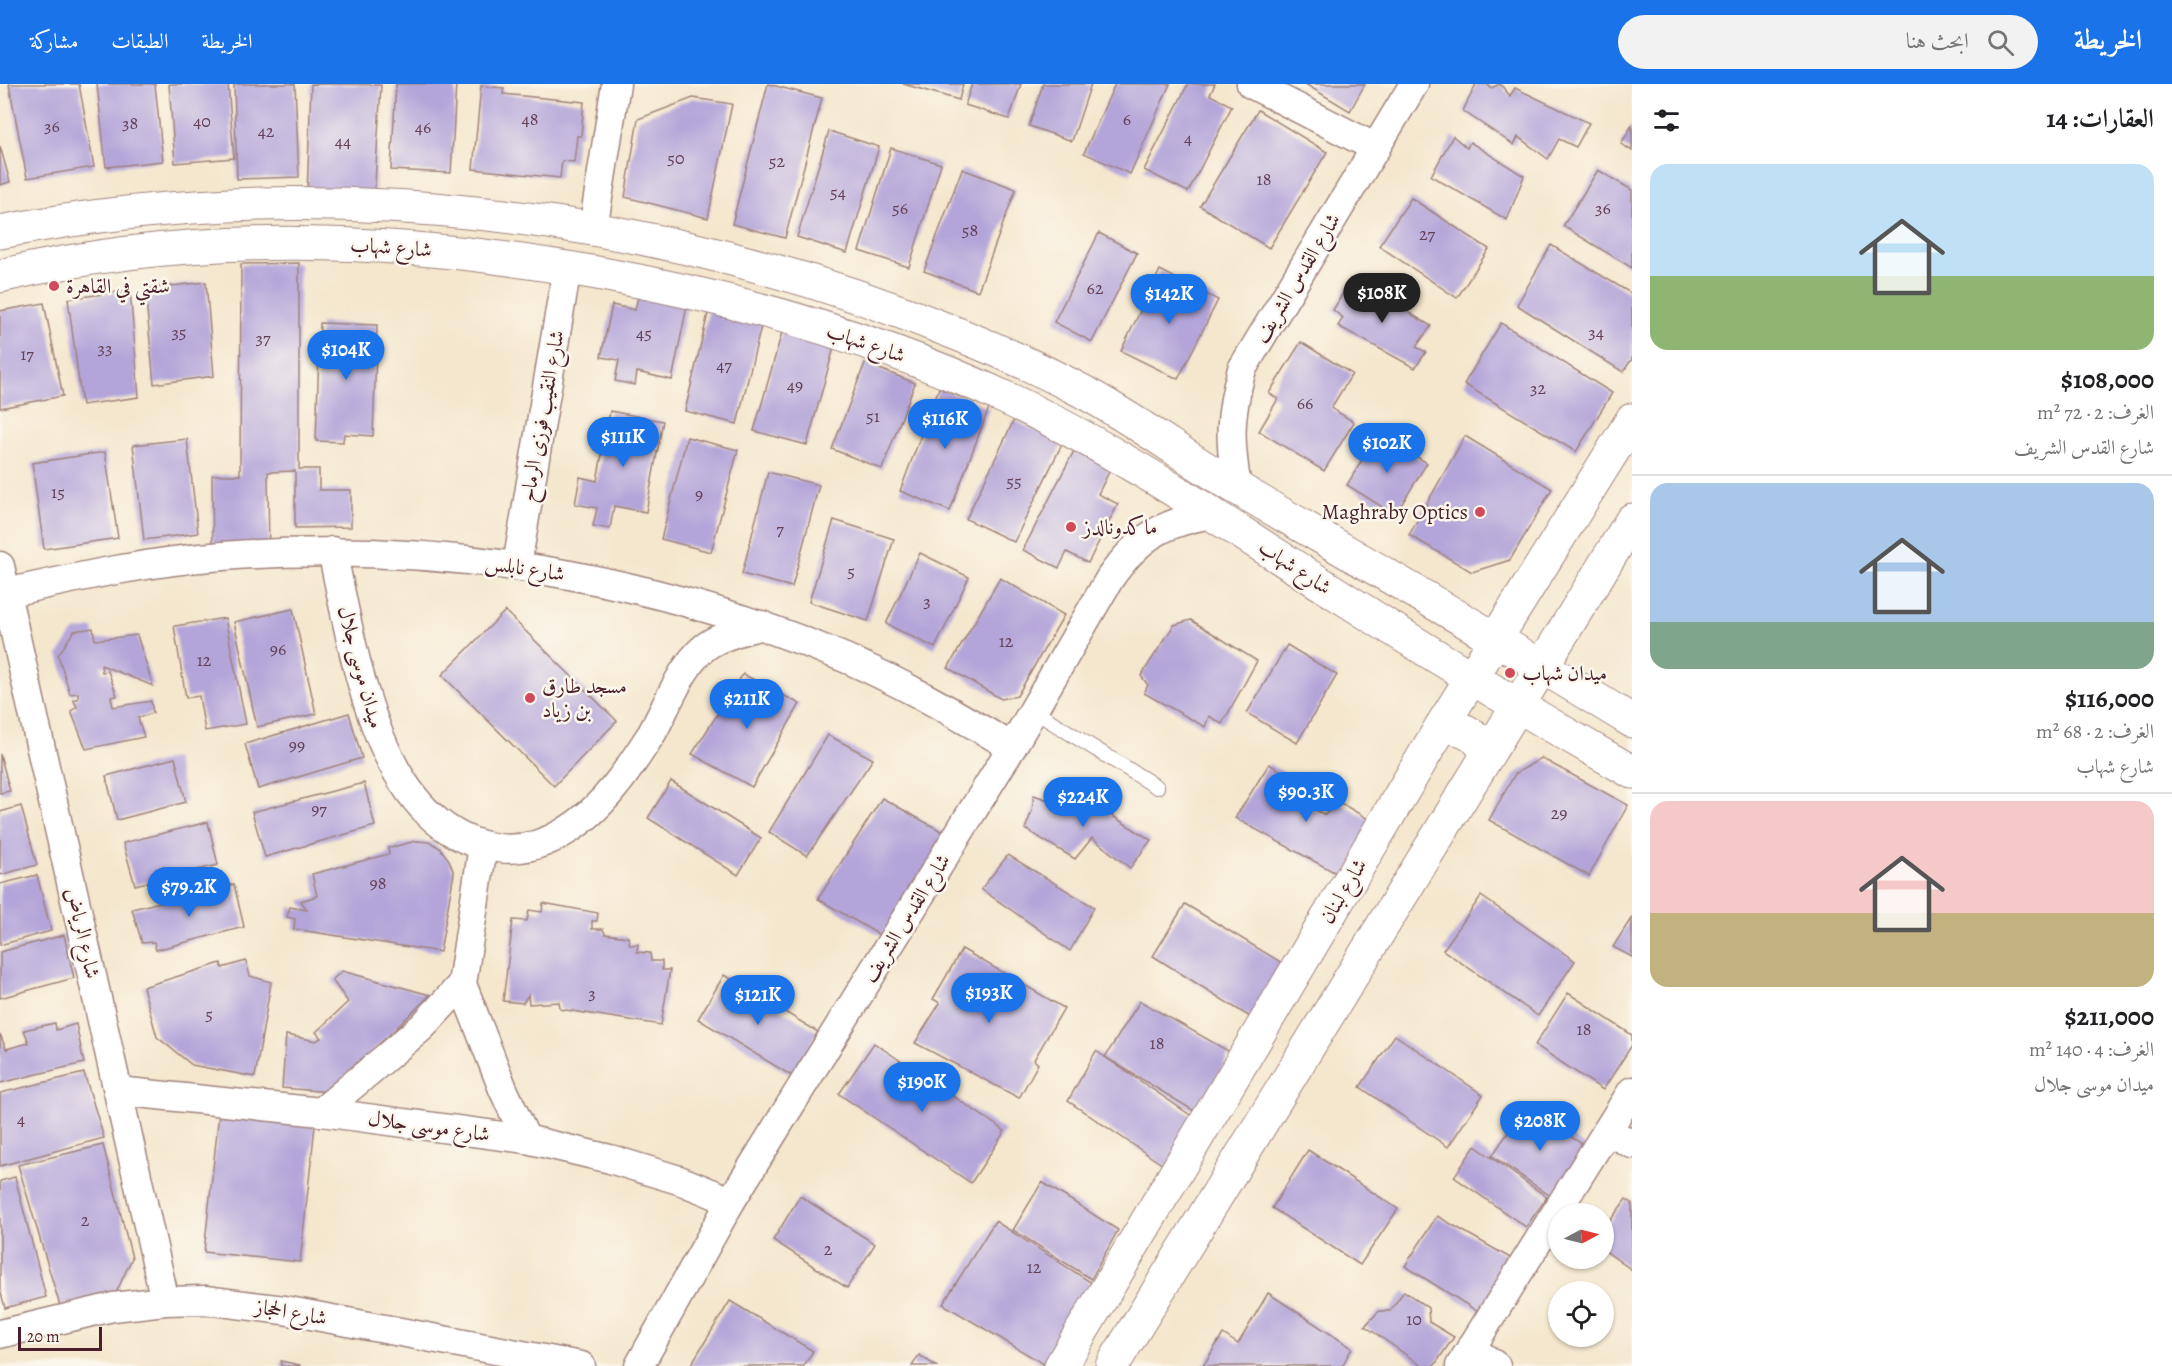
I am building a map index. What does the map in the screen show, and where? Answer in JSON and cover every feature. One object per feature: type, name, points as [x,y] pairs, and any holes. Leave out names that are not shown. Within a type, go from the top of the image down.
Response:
[{"type":"street","points":[[593,229],[616,84]]},
{"type":"street","points":[[1251,84],[1376,148]]},
{"type":"street","name":"شارع القدس الشريف","points":[[1237,487],[1230,448],[1231,408],[1242,369],[1414,84]]},
{"type":"street","name":"شارع شهاب","points":[[0,232],[107,216],[201,207],[296,204],[391,206],[474,213],[593,229],[709,253],[826,286],[961,335],[1082,391],[1237,487],[1632,721]]},
{"type":"street","name":"شارع شهاب","points":[[0,276],[116,255],[206,246],[297,242],[388,245],[478,253],[681,288],[793,317],[903,355],[1030,411],[1113,453],[1470,679],[1632,772]]},
{"type":"street","name":"شارع النقيب فوزى الرماح","points":[[517,565],[567,268]]},
{"type":"street","name":"شارع لبنان","points":[[1060,1366],[1470,679],[1632,420]]},
{"type":"street","name":"شارع القدس الشريف","points":[[639,1366],[731,1201],[1034,711],[1110,578],[1128,553],[1152,533],[1180,519],[1212,514]]},
{"type":"street","points":[[1112,1366],[1632,520]]},
{"type":"street","name":"شارع نابلس","points":[[3,579],[113,570],[222,556],[332,551],[432,555],[517,565],[648,591],[762,626],[846,659],[928,698],[1012,747]]},
{"type":"street","name":"ميدان موسى جلال","points":[[332,551],[365,696],[383,745],[402,784],[426,810],[453,832],[483,846],[510,849],[537,845],[592,813],[617,784],[651,734],[693,658],[710,643],[762,626]]},
{"type":"street","name":"شارع الرياض","points":[[3,579],[165,1301]]},
{"type":"street","points":[[1441,727],[1464,729],[1474,735],[1482,744],[1487,755]]},
{"type":"street","points":[[483,846],[462,984],[502,1089],[526,1139]]},
{"type":"street","points":[[321,1112],[422,1027],[462,984]]},
{"type":"street","name":"شارع موسى جلال","points":[[118,1091],[321,1112],[526,1139],[622,1162],[679,1180],[731,1201]]},
{"type":"street","points":[[1496,1366],[1466,1357],[1632,1091]]},
{"type":"street","points":[[1607,1131],[1632,1144]]},
{"type":"street","name":"شارع الحجاز","points":[[0,1334],[113,1307],[165,1301],[244,1303],[581,1366]]},
{"type":"lane","points":[[1034,711],[1157,787]]},
{"type":"building","points":[[9,84],[79,84],[94,167],[27,178]]},
{"type":"building","points":[[97,84],[155,84],[163,161],[106,167]]},
{"type":"building","points":[[169,84],[228,84],[234,158],[175,163]]},
{"type":"building","points":[[234,84],[295,84],[299,177],[237,179]]},
{"type":"building","points":[[311,84],[381,85],[374,200],[307,197]]},
{"type":"building","points":[[396,84],[456,84],[451,173],[391,170]]},
{"type":"building","points":[[768,84],[822,98],[785,238],[732,224]]},
{"type":"building","points":[[903,84],[963,84],[959,100]]},
{"type":"building","points":[[972,84],[1021,84],[1009,119],[965,105]]},
{"type":"building","points":[[1043,84],[1091,84],[1072,141],[1029,126]]},
{"type":"building","points":[[1115,84],[1170,84],[1130,174],[1084,153]]},
{"type":"building","points":[[1188,84],[1215,84],[1210,95],[1232,106],[1188,192],[1144,170]]},
{"type":"building","points":[[1305,84],[1365,84],[1350,111]]},
{"type":"building","points":[[1476,84],[1487,84],[1491,88],[1500,84],[1510,96],[1515,88],[1589,123],[1576,147],[1559,139],[1548,159],[1518,137],[1514,145],[1463,111]]},
{"type":"building","points":[[481,86],[504,88],[503,94],[584,102],[581,136],[577,136],[574,162],[562,161],[560,178],[473,169]]},
{"type":"building","points":[[693,98],[732,104],[708,218],[625,197],[638,119]]},
{"type":"building","points":[[1258,110],[1327,152],[1269,248],[1200,206]]},
{"type":"building","points":[[1632,125],[1632,151],[1621,144]]},
{"type":"building","points":[[829,131],[879,147],[847,253],[797,237]]},
{"type":"building","points":[[1453,136],[1467,148],[1470,142],[1524,176],[1507,220],[1431,176]]},
{"type":"building","points":[[0,146],[10,182],[0,185]]},
{"type":"building","points":[[891,148],[941,164],[909,267],[859,251]]},
{"type":"building","points":[[962,169],[1016,189],[978,291],[924,271]]},
{"type":"building","points":[[1598,170],[1632,190],[1632,268],[1563,226]]},
{"type":"building","points":[[1411,198],[1489,249],[1457,298],[1379,246]]},
{"type":"building","points":[[1099,233],[1137,253],[1092,342],[1054,322]]},
{"type":"building","points":[[1551,245],[1632,294],[1632,359],[1623,372],[1517,305]]},
{"type":"building","points":[[299,263],[299,469],[319,469],[319,490],[351,490],[351,527],[295,528],[295,471],[268,472],[269,563],[213,564],[212,475],[240,475],[241,264]]},
{"type":"building","points":[[1160,270],[1218,300],[1178,379],[1121,351]]},
{"type":"building","points":[[206,282],[214,376],[154,384],[145,289]]},
{"type":"building","points":[[1361,284],[1431,326],[1416,347],[1426,352],[1415,368],[1338,326],[1343,318],[1333,310],[1348,285],[1358,291]]},
{"type":"building","points":[[130,290],[139,397],[82,405],[68,299]]},
{"type":"building","points":[[639,292],[688,301],[672,380],[637,372],[635,385],[615,381],[619,360],[601,357],[612,305],[635,310]]},
{"type":"building","points":[[44,303],[63,396],[0,408],[0,311]]},
{"type":"building","points":[[710,305],[763,318],[737,424],[685,411]]},
{"type":"building","points":[[320,323],[377,325],[373,436],[344,434],[343,442],[316,441]]},
{"type":"building","points":[[1501,323],[1612,393],[1576,452],[1464,384]]},
{"type":"building","points":[[784,325],[836,340],[807,445],[754,431]]},
{"type":"building","points":[[1301,342],[1352,374],[1331,408],[1354,422],[1324,471],[1259,431],[1278,399],[1269,393]]},
{"type":"building","points":[[865,363],[915,383],[882,469],[832,449]]},
{"type":"building","points":[[939,388],[989,408],[950,511],[900,491]]},
{"type":"building","points":[[610,411],[663,421],[646,512],[614,506],[610,529],[593,526],[597,508],[575,504],[580,477],[597,481]]},
{"type":"building","points":[[1014,420],[1062,444],[1014,542],[966,519]]},
{"type":"building","points":[[1378,433],[1427,463],[1395,515],[1347,485]]},
{"type":"building","name":"Maghraby Optics","points":[[1465,436],[1552,489],[1510,560],[1472,572],[1409,535]]},
{"type":"building","points":[[687,437],[738,450],[711,552],[661,539]]},
{"type":"building","points":[[187,439],[198,533],[144,540],[133,445]]},
{"type":"building","name":"ماكدونالدز","points":[[1076,447],[1112,466],[1098,494],[1118,504],[1088,563],[1067,552],[1059,568],[1023,550]]},
{"type":"building","points":[[105,452],[118,538],[44,549],[32,463]]},
{"type":"building","points":[[768,472],[819,485],[792,587],[742,574]]},
{"type":"building","points":[[834,520],[894,539],[868,621],[809,602]]},
{"type":"building","points":[[920,553],[969,577],[935,648],[886,624]]},
{"type":"building","points":[[1000,578],[1064,615],[1017,696],[1001,699],[948,668]]},
{"type":"building","points":[[293,609],[316,714],[257,727],[234,622]]},
{"type":"building","name":"مسجد طارق بن زياد","points":[[505,611],[617,721],[554,786],[442,675]]},
{"type":"building","points":[[225,618],[246,724],[205,731],[199,696],[186,698],[174,626]]},
{"type":"building","points":[[1191,620],[1257,661],[1222,724],[1209,716],[1205,727],[1144,693],[1148,685],[1141,676],[1174,625]]},
{"type":"building","points":[[93,628],[95,640],[137,635],[153,686],[101,665],[102,672],[108,671],[117,696],[111,697],[113,707],[151,701],[153,713],[138,718],[144,737],[86,749],[71,711],[77,707],[73,699],[78,699],[78,693],[70,694],[58,655],[74,631]]},
{"type":"building","points":[[1287,645],[1337,675],[1297,743],[1247,713]]},
{"type":"building","points":[[743,674],[800,704],[752,787],[692,754]]},
{"type":"building","points":[[349,713],[362,758],[258,789],[245,744]]},
{"type":"building","points":[[828,735],[873,759],[807,856],[769,832]]},
{"type":"building","points":[[0,754],[10,791],[0,793]]},
{"type":"building","points":[[175,758],[186,802],[117,820],[106,776]]},
{"type":"building","points":[[1541,758],[1628,805],[1589,876],[1489,820],[1515,774]]},
{"type":"building","points":[[1269,764],[1307,786],[1299,801],[1325,815],[1337,801],[1377,824],[1345,878],[1235,818]]},
{"type":"building","points":[[671,781],[761,838],[738,875],[648,818]]},
{"type":"building","points":[[364,783],[375,826],[265,857],[252,812]]},
{"type":"building","points":[[1066,787],[1151,840],[1130,868],[1092,838],[1075,859],[1025,829],[1032,811],[1034,795],[1054,802]]},
{"type":"building","points":[[882,798],[950,836],[881,936],[818,899]]},
{"type":"building","points":[[21,806],[37,865],[0,875],[0,812]]},
{"type":"building","points":[[208,822],[218,865],[135,885],[123,843]]},
{"type":"building","points":[[416,841],[430,842],[440,848],[449,860],[454,873],[440,952],[294,929],[295,919],[287,917],[290,907],[307,910],[301,901],[317,896],[312,874],[389,854],[388,848]]},
{"type":"building","points":[[1008,855],[1094,907],[1070,951],[981,889]]},
{"type":"building","points":[[37,875],[51,931],[0,945],[0,884]]},
{"type":"building","points":[[234,884],[244,927],[156,950],[154,942],[142,943],[132,909]]},
{"type":"building","points":[[1481,896],[1575,961],[1538,1016],[1443,950]]},
{"type":"building","points":[[543,903],[598,913],[597,921],[592,921],[592,929],[603,929],[605,934],[628,937],[630,945],[638,944],[637,952],[650,953],[651,961],[662,961],[662,970],[670,970],[661,1025],[560,1009],[559,1002],[529,1004],[528,995],[523,1003],[503,1001],[513,920],[527,921],[529,910],[542,912]]},
{"type":"building","points":[[1185,904],[1292,969],[1261,1024],[1153,956]]},
{"type":"building","points":[[1632,917],[1632,957],[1613,947]]},
{"type":"building","points":[[64,935],[74,978],[0,998],[0,952]]},
{"type":"building","points":[[962,949],[1064,1008],[1034,1060],[1038,1064],[1019,1098],[915,1043],[940,1003],[933,999]]},
{"type":"building","points":[[246,961],[250,976],[271,982],[255,1077],[192,1065],[157,1037],[143,987],[221,963],[222,968]]},
{"type":"building","points":[[342,971],[430,995],[331,1092],[282,1088],[286,1035],[316,1041],[321,1038],[316,1032],[348,1002],[332,980]]},
{"type":"building","points":[[724,975],[818,1032],[792,1076],[698,1019]]},
{"type":"building","points":[[1568,993],[1632,1035],[1632,1045],[1603,1090],[1535,1045]]},
{"type":"building","points":[[1140,1001],[1230,1052],[1199,1114],[1105,1057]]},
{"type":"building","points":[[55,1023],[56,1030],[76,1024],[84,1063],[0,1083],[0,1034],[6,1049],[29,1043],[24,1030]]},
{"type":"building","points":[[1395,1035],[1483,1095],[1448,1147],[1360,1087]]},
{"type":"building","points":[[874,1043],[1005,1131],[971,1183],[839,1094]]},
{"type":"building","points":[[1096,1051],[1199,1121],[1172,1171],[1068,1101]]},
{"type":"building","points":[[84,1073],[104,1138],[0,1166],[0,1093]]},
{"type":"building","points":[[1526,1106],[1589,1149],[1555,1199],[1492,1156]]},
{"type":"building","points":[[219,1113],[315,1126],[300,1262],[204,1252]]},
{"type":"building","points":[[103,1145],[132,1258],[115,1295],[60,1306],[18,1165]]},
{"type":"building","points":[[1475,1146],[1547,1197],[1526,1227],[1454,1177]]},
{"type":"building","points":[[1308,1150],[1398,1209],[1360,1265],[1272,1208]]},
{"type":"building","points":[[15,1177],[46,1297],[5,1308],[0,1289],[0,1181]]},
{"type":"building","points":[[1042,1182],[1118,1230],[1091,1279],[1013,1230]]},
{"type":"building","points":[[800,1196],[875,1244],[847,1288],[773,1240]]},
{"type":"building","points":[[1626,1199],[1632,1203],[1632,1270],[1614,1257],[1614,1215]]},
{"type":"building","points":[[1437,1216],[1519,1263],[1483,1315],[1405,1266]]},
{"type":"building","points":[[995,1221],[1095,1285],[1047,1366],[943,1304]]},
{"type":"building","points":[[1404,1291],[1428,1308],[1429,1322],[1454,1337],[1434,1366],[1422,1366],[1365,1326],[1379,1311],[1390,1311]]},
{"type":"building","points":[[1268,1293],[1352,1348],[1342,1366],[1203,1366],[1223,1334],[1238,1344]]},
{"type":"building","points":[[730,1301],[813,1351],[804,1366],[690,1366]]},
{"type":"building","points":[[919,1355],[936,1366],[912,1366]]},
{"type":"building","points":[[281,1361],[300,1365],[300,1366],[281,1366]]},
{"type":"place","name":"شقتي في القاهرة","points":[[54,286]]},
{"type":"place","name":"Maghraby Optics","points":[[1480,512]]},
{"type":"place","name":"ماكدونالدز","points":[[1071,527]]},
{"type":"place","name":"ميدان شهاب","points":[[1510,673]]},
{"type":"place","name":"مسجد طارق بن زياد","points":[[530,698]]}]
